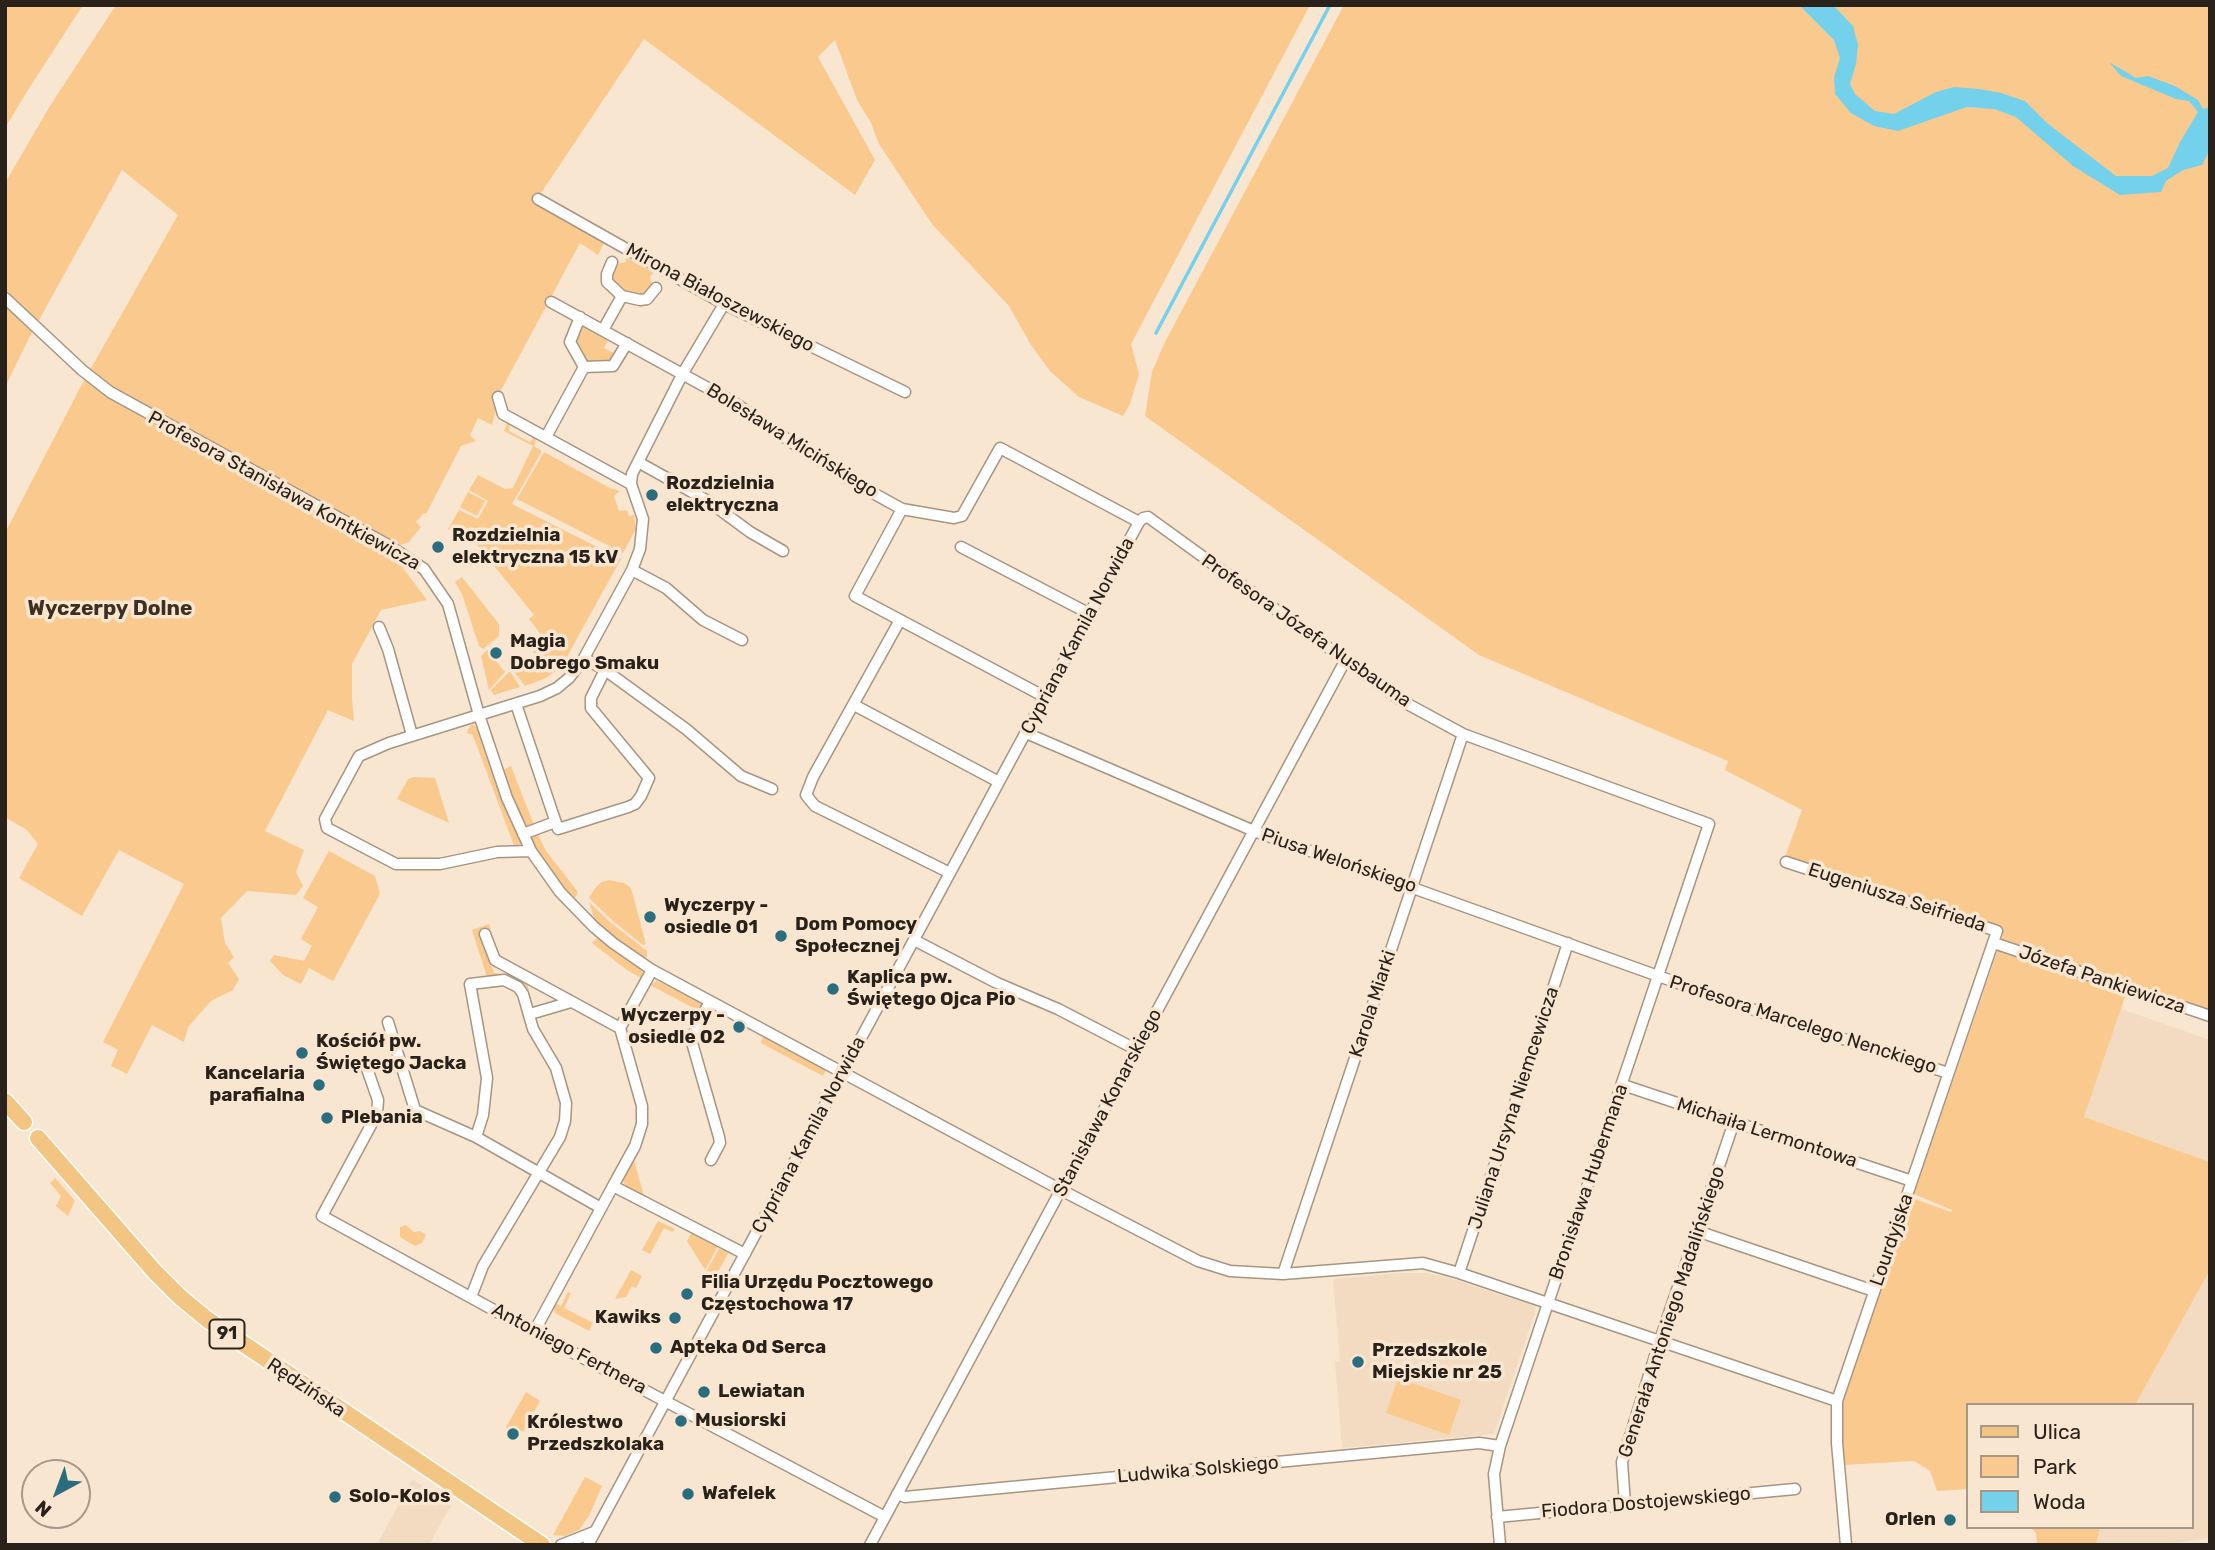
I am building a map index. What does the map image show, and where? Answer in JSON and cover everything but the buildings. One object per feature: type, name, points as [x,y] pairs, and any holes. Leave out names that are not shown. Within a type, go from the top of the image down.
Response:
[{"type":"main road","name":"Rędzińska","points":[[5,1101],[23,1122],[23,1131],[29,1138],[38,1138],[180,1297],[208,1320],[542,1545]]},
{"type":"street","name":"Mirona Białoszewskiego","points":[[538,198],[724,304],[905,392]]},
{"type":"street","points":[[612,262],[607,282],[622,296],[647,299],[656,288]]},
{"type":"street","points":[[603,330],[622,296]]},
{"type":"street","name":"Profesora Stanisława Kontkiewicza","points":[[5,298],[82,370],[110,392],[388,545],[424,569],[449,604],[479,715],[507,798],[531,851],[543,870],[577,910],[613,943],[652,970],[1198,1261],[1230,1271],[1283,1274],[1423,1263],[1460,1273],[1837,1401]]},
{"type":"street","name":"Bolesława Micińskiego","points":[[551,302],[735,403],[797,446],[902,509]]},
{"type":"street","points":[[531,851],[497,852],[440,864],[396,864],[327,828],[325,819],[359,756],[412,735],[540,696],[557,688],[569,678],[584,658],[632,570],[640,548],[643,523],[639,502],[631,484],[632,474],[683,373],[724,304]]},
{"type":"street","points":[[580,317],[570,342],[584,367]]},
{"type":"street","points":[[584,367],[613,366],[628,343]]},
{"type":"street","points":[[546,437],[584,367]]},
{"type":"street","points":[[498,397],[503,414],[631,484]]},
{"type":"street","points":[[1045,697],[855,596],[902,509],[954,518],[962,516],[1000,448],[1142,520]]},
{"type":"street","points":[[638,462],[708,501],[750,532],[783,551]]},
{"type":"street","name":"Profesora Józefa Nusbauma","points":[[1142,520],[1151,519],[1402,701],[1463,734],[1709,824]]},
{"type":"street","name":"Cypriana Kamila Norwida","points":[[588,1545],[1142,520]]},
{"type":"street","points":[[961,547],[1090,614]]},
{"type":"street","points":[[632,570],[666,588],[703,620],[742,640]]},
{"type":"street","points":[[900,620],[813,777],[806,795],[816,806],[950,873]]},
{"type":"street","points":[[379,628],[388,649],[412,735]]},
{"type":"street","points":[[584,658],[605,670],[686,729],[741,776],[772,789]]},
{"type":"street","name":"Stanisława Konarskiego","points":[[870,1545],[1345,661]]},
{"type":"street","points":[[516,704],[558,829],[628,807],[635,804],[641,796],[648,782],[648,774],[590,708],[591,698],[605,670]]},
{"type":"street","points":[[854,705],[999,782]]},
{"type":"street","name":"Piusa Welońskiego","points":[[1026,733],[1254,831],[1658,976]]},
{"type":"street","name":"Karola Miarki","points":[[1283,1274],[1463,734]]},
{"type":"street","points":[[523,834],[555,822]]},
{"type":"street","name":"Bronisława Hubermana","points":[[1500,1545],[1494,1474],[1500,1446],[1709,824]]},
{"type":"street","name":"Eugeniusza Seifrieda","points":[[1786,862],[1997,931],[1994,943]]},
{"type":"street","points":[[485,934],[495,960],[620,1028]]},
{"type":"street","points":[[914,940],[1137,1050]]},
{"type":"street","name":"Juliana Ursyna Niemcewicza","points":[[1460,1273],[1568,943]]},
{"type":"street","name":"Józefa Pankiewicza","points":[[1994,943],[2210,1016]]},
{"type":"street","name":"Lourdyjska","points":[[1846,1545],[1836,1443],[1837,1401],[1994,943]]},
{"type":"street","points":[[534,1332],[635,1146],[642,1124],[642,1106],[620,1028],[652,970]]},
{"type":"street","name":"Profesora Marcelego Nenckiego","points":[[1658,976],[1948,1073]]},
{"type":"street","points":[[476,1137],[483,1115],[487,1078],[470,984],[504,980],[518,987],[523,994],[533,1029],[556,1068],[566,1102],[565,1121],[560,1137],[540,1173]]},
{"type":"street","points":[[530,1014],[571,1002]]},
{"type":"street","points":[[710,1002],[691,1040],[719,1137],[720,1143],[711,1160]]},
{"type":"street","points":[[388,1022],[415,1110],[476,1137],[601,1208]]},
{"type":"street","name":"Antoniego Fertnera","points":[[365,1063],[378,1100],[377,1114],[323,1216],[534,1332],[666,1400]]},
{"type":"street","name":"Michaiła Lermontowa","points":[[1623,1085],[1912,1181]]},
{"type":"street","name":"Generała Antoniego Madalińskiego","points":[[1625,1504],[1622,1462],[1734,1122]]},
{"type":"street","name":"Antoniego Fertnera","points":[[471,1297],[483,1266],[540,1173]]},
{"type":"street","points":[[614,1186],[745,1254]]},
{"type":"street","points":[[1697,1231],[1874,1291]]},
{"type":"street","points":[[666,1400],[885,1517]]},
{"type":"street","name":"Ludwika Solskiego","points":[[897,1494],[905,1497],[1479,1443],[1500,1446]]},
{"type":"street","name":"Fiodora Dostojewskiego","points":[[1497,1517],[1796,1489]]},
{"type":"street","points":[[561,1545],[595,1532]]},
{"type":"shaded area","points":[[2121,1009],[2210,1040],[2210,1162],[2084,1117]]},
{"type":"shaded area","points":[[2210,1270],[2210,1538],[2158,1545],[2096,1545],[2100,1529],[2194,1529],[2194,1403],[2136,1403]]},
{"type":"shaded area","points":[[1426,1273],[1450,1278],[1534,1306],[1536,1309],[1495,1432],[1342,1448],[1335,1362],[1340,1361],[1333,1279]]},
{"type":"shaded area","points":[[412,1479],[451,1505],[429,1545],[377,1545]]},
{"type":"green space","points":[[5,5],[83,5],[5,128]]},
{"type":"green space","points":[[116,5],[1310,5],[1131,344],[1139,374],[1130,404],[1123,416],[1079,397],[1050,371],[1031,345],[1009,306],[932,224],[879,144],[871,123],[857,100],[835,40],[818,57],[875,160],[855,195],[644,39],[535,202],[604,243],[598,255],[580,243],[499,394],[493,396],[496,409],[492,425],[478,418],[470,435],[476,441],[461,446],[426,514],[416,522],[421,527],[409,542],[401,545],[375,531],[370,541],[403,560],[403,568],[427,600],[381,610],[352,664],[354,721],[328,710],[265,831],[304,850],[296,872],[303,886],[296,895],[247,891],[221,918],[225,943],[234,957],[228,963],[239,979],[233,990],[211,1001],[188,1027],[184,1042],[152,1025],[127,1074],[111,1066],[118,1050],[103,1042],[184,884],[119,850],[82,916],[19,878],[38,844],[27,830],[5,817],[5,533],[82,384],[178,215],[122,170],[29,338],[5,387],[5,183],[50,106]]},
{"type":"green space","points":[[1344,5],[2210,5],[2210,122],[2204,132],[2210,125],[2210,1011],[2097,983],[2126,994],[2084,1117],[2210,1162],[2210,1270],[2136,1403],[1966,1403],[1966,1489],[1937,1491],[1930,1471],[1914,1461],[1843,1465],[1843,1403],[1912,1198],[1951,1212],[1952,1210],[1914,1194],[2003,930],[1785,857],[1802,810],[1725,770],[1728,761],[1479,655],[1145,416],[1152,372],[1164,344]],"holes":[[[1994,92],[1980,108],[1967,107],[1922,121],[1913,121]]]},
{"type":"green space","points":[[626,257],[654,273],[650,276],[650,292],[640,297],[613,284],[613,268],[626,262]]},
{"type":"green space","points":[[583,325],[600,332],[599,335],[608,340],[604,348],[617,355],[613,361],[586,364],[575,348],[573,337]]},
{"type":"green space","points":[[508,422],[509,431],[530,442],[537,437],[534,446],[542,451],[512,504],[621,559],[564,662],[544,679],[525,686],[512,669],[521,662],[528,671],[541,662],[533,652],[546,641],[529,619],[534,615],[474,541],[470,543],[448,529],[459,510],[478,519],[488,501],[469,490],[478,475],[505,489],[513,488],[533,446],[504,431]]},
{"type":"green space","points":[[544,452],[620,491],[614,496],[619,511],[627,510],[629,516],[634,515],[636,529],[623,553],[517,499]]},
{"type":"green space","points":[[468,492],[485,501],[477,516],[460,507]]},
{"type":"green space","points":[[462,577],[499,624],[499,636],[483,649],[479,646],[462,594],[455,582]]},
{"type":"green space","points":[[487,650],[505,672],[489,690],[481,656]]},
{"type":"green space","points":[[510,671],[520,687],[494,695],[491,690]]},
{"type":"green space","points":[[472,724],[479,729],[523,844],[519,848],[515,848],[472,734],[468,734]]},
{"type":"green space","points":[[511,766],[534,825],[529,827],[524,825],[503,770]]},
{"type":"green space","points":[[435,778],[449,823],[397,799],[408,779]]},
{"type":"green space","points":[[537,833],[546,851],[578,892],[575,898],[555,879],[541,859],[531,839],[532,834]]},
{"type":"green space","points":[[329,851],[375,876],[380,894],[333,981],[309,968],[301,984],[283,975],[270,961],[274,955],[304,961],[312,946],[301,939],[318,907],[303,898]]},
{"type":"green space","points":[[609,880],[624,883],[631,888],[646,944],[643,945],[613,921],[589,898],[596,887]]},
{"type":"green space","points":[[589,902],[647,951],[647,957],[643,958],[617,940],[595,921]]},
{"type":"green space","points":[[489,924],[491,929],[480,933],[494,973],[513,975],[527,982],[532,1007],[521,986],[481,979],[487,977],[472,930]]},
{"type":"green space","points":[[598,937],[639,967],[643,979],[592,943]]},
{"type":"green space","points":[[657,981],[703,1003],[701,1012],[650,985]]},
{"type":"green space","points":[[763,1035],[827,1068],[823,1076],[761,1043]]},
{"type":"green space","points":[[633,1157],[643,1198],[626,1187],[623,1180]]},
{"type":"green space","points":[[55,1178],[75,1201],[68,1216],[56,1206],[61,1196],[50,1183]]},
{"type":"green space","points":[[658,1221],[675,1229],[672,1232],[664,1228],[650,1254],[642,1250]]},
{"type":"green space","points":[[406,1225],[414,1232],[420,1231],[426,1235],[422,1243],[415,1246],[400,1237],[400,1227]]},
{"type":"green space","points":[[692,1232],[718,1246],[705,1270],[687,1241]]},
{"type":"green space","points":[[720,1247],[729,1252],[714,1279],[706,1272]]},
{"type":"green space","points":[[631,1270],[642,1276],[636,1288],[632,1286],[626,1297],[615,1299]]},
{"type":"green space","points":[[568,1292],[571,1293],[564,1308],[593,1323],[589,1331],[555,1313],[553,1306],[555,1303],[561,1306]]},
{"type":"green space","points":[[1398,1378],[1461,1400],[1449,1435],[1386,1413]]},
{"type":"green space","points":[[526,1392],[540,1401],[523,1432],[520,1430],[518,1433],[506,1427]]},
{"type":"green space","points":[[585,1477],[602,1486],[589,1516],[579,1530],[565,1536],[553,1535]]},
{"type":"green space","points":[[2032,1529],[2100,1529],[2096,1545],[2037,1545],[2036,1533]]},
{"type":"water","points":[[1799,5],[1833,5],[1853,26],[1858,45],[1850,84],[1855,94],[1875,111],[1894,114],[1936,92],[1954,87],[2001,93],[2025,101],[2047,123],[2116,176],[2152,176],[2168,168],[2198,112],[2189,101],[2176,99],[2121,76],[2109,62],[2136,78],[2148,76],[2175,86],[2198,100],[2203,109],[2210,107],[2210,150],[2202,165],[2183,170],[2166,181],[2161,192],[2120,195],[2073,166],[2016,117],[1994,109],[1967,107],[1898,131],[1874,126],[1851,113],[1835,94],[1834,77],[1840,58],[1834,40]]},
{"type":"waterway","points":[[1156,333],[1330,5]]},
{"type":"place","name":"Rozdzielnia elektryczna","points":[[652,495]]},
{"type":"place","name":"Rozdzielnia elektryczna 15 kV","points":[[438,547]]},
{"type":"place","name":"Magia Dobrego Smaku","points":[[496,653]]},
{"type":"place","name":"Wyczerpy - osiedle 01","points":[[650,917]]},
{"type":"place","name":"Dom Pomocy Społecznej","points":[[781,936]]},
{"type":"place","name":"Kaplica pw. Świętego Ojca Pio","points":[[833,989]]},
{"type":"place","name":"Wyczerpy - osiedle 02","points":[[739,1027]]},
{"type":"place","name":"Kościół pw. Świętego Jacka","points":[[302,1053]]},
{"type":"place","name":"Kancelaria parafialna","points":[[319,1085]]},
{"type":"place","name":"Plebania","points":[[327,1118]]},
{"type":"place","name":"Filia Urzędu Pocztowego Częstochowa 17","points":[[687,1294]]},
{"type":"place","name":"Kawiks","points":[[675,1318]]},
{"type":"place","name":"Apteka Od Serca","points":[[656,1348]]},
{"type":"place","name":"Przedszkole Miejskie nr 25","points":[[1358,1362]]},
{"type":"place","name":"Lewiatan","points":[[704,1392]]},
{"type":"place","name":"Musiorski","points":[[681,1421]]},
{"type":"place","name":"Królestwo Przedszkolaka","points":[[513,1434]]},
{"type":"place","name":"Wafelek","points":[[688,1494]]},
{"type":"place","name":"Solo-Kolos","points":[[335,1497]]},
{"type":"place","name":"Orlen","points":[[1950,1520]]},
{"type":"district","name":"Wyczerpy Dolne","points":[[110,609]]}]
